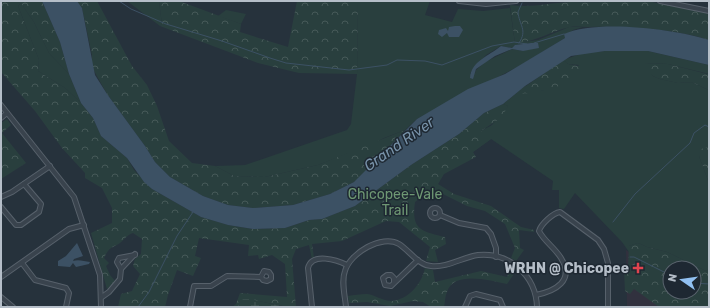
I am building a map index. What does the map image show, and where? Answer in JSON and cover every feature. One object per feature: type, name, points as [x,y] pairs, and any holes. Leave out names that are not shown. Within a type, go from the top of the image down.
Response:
[{"type":"street","points":[[459,1],[486,4],[516,1]]},
{"type":"street","points":[[660,1],[709,11]]},
{"type":"street","points":[[1,105],[74,196],[100,275],[102,297],[101,307]]},
{"type":"street","points":[[1,118],[7,113]]},
{"type":"street","points":[[1,197],[10,194],[50,166]]},
{"type":"street","points":[[1,207],[16,226],[21,225],[40,212],[41,204],[24,184]]},
{"type":"street","points":[[536,295],[557,288],[564,278],[565,269],[561,258],[539,231],[542,225],[554,214],[560,212],[598,240],[604,250],[608,263],[608,307]]},
{"type":"street","points":[[440,215],[459,223],[486,228],[491,234],[496,248],[496,257]]},
{"type":"street","points":[[1,277],[70,230],[84,225]]},
{"type":"street","points":[[346,307],[344,278],[347,265],[354,256],[377,244],[387,241],[399,244],[418,260],[428,266],[435,266],[479,255],[496,257],[510,262],[524,272],[531,283],[536,295],[537,307]]},
{"type":"street","points":[[312,307],[308,268],[310,263],[314,260],[331,259],[347,265]]},
{"type":"street","points":[[394,282],[418,260]]},
{"type":"street","points":[[22,263],[35,280],[66,288],[69,293],[66,307]]},
{"type":"street","points":[[102,297],[109,292],[120,279],[122,269]]},
{"type":"street","points":[[190,307],[194,286],[211,286],[227,276],[261,277]]},
{"type":"street","points":[[465,307],[470,296],[476,294],[500,300],[503,307]]},
{"type":"street","points":[[1,296],[13,307]]},
{"type":"shaded area","name":"WRHN @ Chicopee","points":[[626,250],[662,277],[662,300],[685,300],[698,307],[627,307]]},
{"type":"green space","name":"Chicopee-Vale Trail","points":[[1,1],[42,1],[60,42],[69,74],[49,53],[34,22],[21,3],[18,6],[39,60],[38,71],[65,88],[81,103],[93,118],[101,136],[127,158],[134,170],[152,189],[201,217],[228,225],[253,229],[285,228],[309,220],[322,219],[355,206],[411,165],[459,134],[484,113],[503,104],[508,106],[502,117],[481,131],[491,139],[473,152],[476,157],[444,174],[438,184],[454,194],[491,206],[521,227],[534,230],[534,232],[519,230],[520,248],[524,250],[516,261],[511,258],[515,248],[505,224],[485,211],[467,206],[437,191],[427,192],[415,202],[415,218],[416,224],[424,231],[445,237],[446,244],[435,250],[438,262],[426,261],[430,247],[399,222],[386,221],[342,241],[312,244],[314,258],[312,259],[309,245],[296,249],[292,259],[296,307],[243,300],[237,307],[232,307],[236,304],[240,293],[287,297],[285,264],[272,255],[259,259],[258,255],[248,256],[249,245],[199,238],[195,256],[201,258],[193,276],[177,270],[165,307],[118,307],[121,294],[132,291],[140,274],[133,266],[135,259],[141,254],[142,239],[133,233],[108,251],[104,258],[109,263],[106,266],[110,275],[115,281],[107,289],[91,233],[112,223],[112,208],[102,188],[85,178],[85,173],[62,148],[35,111],[1,72]]},
{"type":"green space","points":[[77,1],[97,1],[132,66],[147,85],[157,106],[169,141],[192,163],[215,166],[234,176],[265,177],[318,165],[405,130],[363,176],[330,194],[293,205],[253,208],[228,205],[203,196],[170,177],[155,162],[107,94],[92,67],[92,55],[82,8]]},
{"type":"green space","points":[[127,1],[159,1],[162,24],[160,26]]},
{"type":"green space","points":[[159,1],[179,1],[241,24],[240,32],[288,47],[297,1],[358,1],[357,74],[299,73],[258,63],[160,26],[162,24]]},
{"type":"green space","points":[[358,1],[430,1],[425,15],[452,22],[458,9],[483,11],[510,8],[515,43],[538,40],[569,27],[583,27],[573,30],[565,38],[523,64],[417,119],[405,130],[318,165],[265,177],[234,176],[215,166],[245,165],[347,130],[351,124],[357,74]],"holes":[[[531,43],[523,51],[512,49],[485,62],[476,70],[475,73],[470,74],[486,55],[501,46],[512,48],[516,45]]]},
{"type":"green space","points":[[647,1],[705,13],[709,15],[709,40],[681,33],[649,29],[570,27],[537,39],[515,43],[510,5],[525,6],[570,2]]},
{"type":"green space","points":[[21,3],[34,22],[49,53],[69,74],[81,103],[65,88],[38,71],[39,60],[18,6]]},
{"type":"green space","points":[[226,10],[246,14],[241,24],[218,16]]},
{"type":"green space","points":[[605,51],[648,51],[709,65],[709,74],[668,64],[644,63],[653,76],[660,79],[678,83],[691,82],[709,90],[709,147],[699,156],[709,183],[709,269],[706,271],[702,269],[702,260],[683,260],[667,252],[638,243],[629,246],[629,252],[622,242],[575,193],[564,209],[559,208],[559,190],[552,190],[553,181],[491,139],[473,152],[464,140],[492,125],[508,106],[503,104],[525,86],[541,91],[551,87],[579,65],[568,64],[563,60],[583,53]]},
{"type":"green space","points":[[563,60],[568,64],[583,67],[574,80],[545,90],[521,94],[516,93]]},
{"type":"green space","points":[[644,63],[668,64],[709,74],[709,90],[691,82],[678,83],[660,79],[653,76],[643,65]]},
{"type":"green space","points":[[7,119],[11,125],[2,133],[26,163],[1,179],[1,123]]},
{"type":"green space","points":[[709,147],[709,183],[699,156],[701,149]]},
{"type":"green space","points":[[638,243],[667,252],[683,260],[662,260],[662,300],[702,300],[702,269],[706,271],[709,269],[709,307],[659,307],[634,289],[630,294],[625,291],[624,270],[628,267],[629,246]]},
{"type":"green space","points":[[511,267],[516,271],[507,284],[483,279],[465,279],[457,281],[451,285],[447,292],[444,307],[431,307],[423,302],[413,301],[390,306],[367,302],[349,303],[348,296],[360,294],[367,294],[391,301],[403,298],[418,285],[425,268],[433,270],[435,282],[481,271],[507,277]]},
{"type":"green space","points":[[243,299],[250,299],[286,307],[237,307]]},
{"type":"water","name":"Grand River","points":[[42,1],[77,1],[82,8],[95,75],[155,162],[170,177],[203,196],[228,205],[253,208],[293,205],[330,194],[354,182],[417,119],[468,89],[505,74],[565,38],[564,34],[596,27],[615,26],[677,32],[709,40],[709,65],[648,51],[605,51],[571,56],[525,86],[503,104],[484,113],[459,134],[411,165],[355,206],[322,219],[309,220],[285,228],[253,229],[228,225],[201,217],[152,189],[144,182],[127,158],[101,136],[93,118],[81,103],[69,74],[60,42]]},
{"type":"water","points":[[460,26],[463,30],[459,37],[449,37],[447,33],[442,37],[438,34],[439,30],[446,28],[448,31],[449,27]]},
{"type":"water","points":[[538,43],[539,48],[523,51],[512,49],[495,56],[476,69],[473,79],[470,78],[471,72],[477,63],[501,46],[512,48],[515,45]]},
{"type":"water","points":[[77,243],[83,256],[74,259],[73,261],[79,260],[90,262],[89,264],[76,267],[73,263],[70,267],[58,266],[58,261],[66,256]]},
{"type":"waterway","points":[[119,1],[131,9],[166,24],[286,63],[349,70],[387,65],[397,60],[425,61],[442,65],[492,46],[514,42],[527,44]]},
{"type":"waterway","points":[[519,43],[523,34],[518,12],[522,3]]},
{"type":"waterway","points":[[534,43],[564,34]]},
{"type":"waterway","points":[[613,222],[635,194],[690,143],[694,133],[705,125],[709,127]]},
{"type":"waterway","points":[[138,307],[149,292],[177,236],[193,212]]},
{"type":"waterway","points":[[630,257],[634,257],[662,271]]},
{"type":"waterway","points":[[702,284],[709,284]]},
{"type":"place","name":"WRHN @ Chicopee","points":[[638,268]]}]
